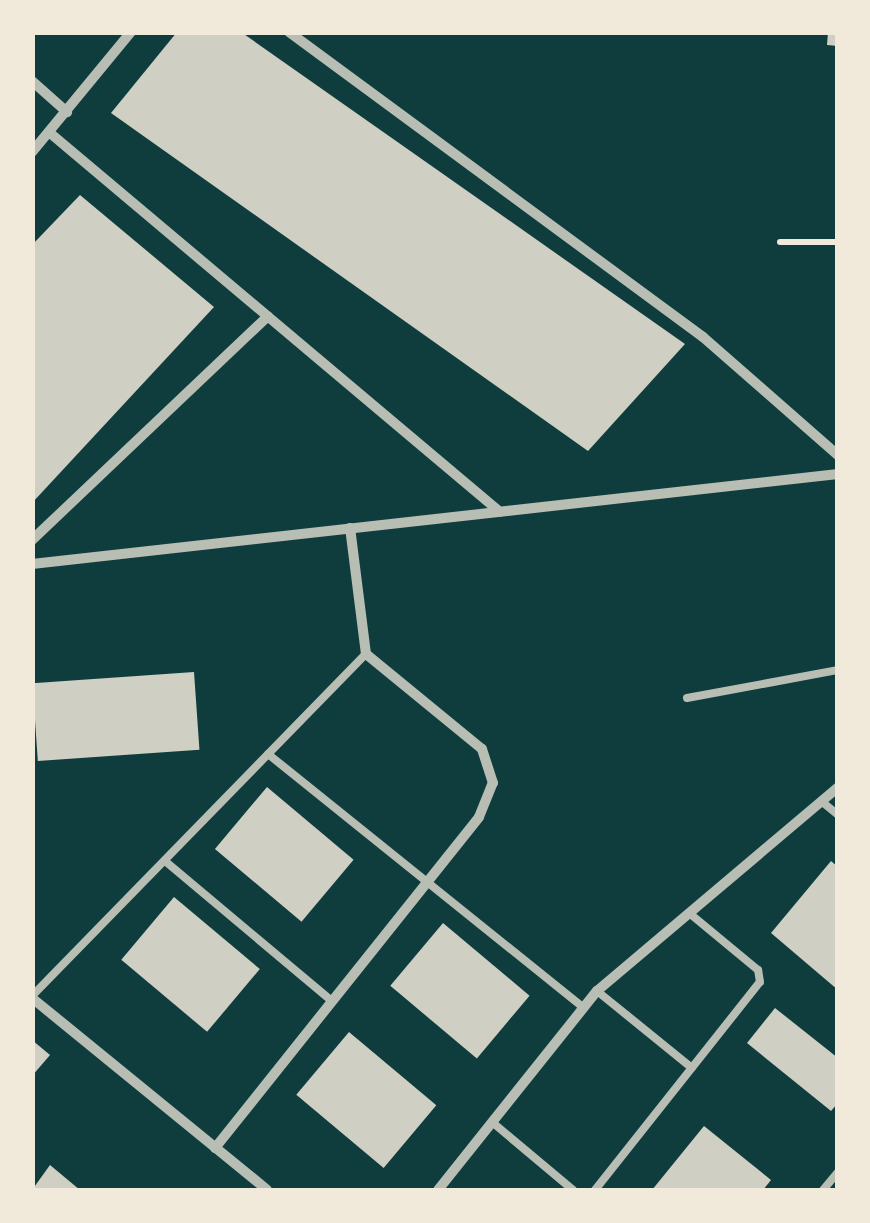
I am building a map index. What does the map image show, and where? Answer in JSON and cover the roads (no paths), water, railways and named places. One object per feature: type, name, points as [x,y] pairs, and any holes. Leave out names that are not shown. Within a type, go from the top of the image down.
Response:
[{"type":"street","points":[[32,152],[131,32]]},
{"type":"street","points":[[289,32],[704,337],[838,456]]},
{"type":"street","points":[[32,82],[68,112]]},
{"type":"street","points":[[50,133],[500,512]]},
{"type":"street","points":[[32,540],[268,316]]},
{"type":"street","points":[[32,564],[838,474]]},
{"type":"street","points":[[215,1148],[488,802],[490,766],[482,750],[366,654],[350,528]]},
{"type":"street","points":[[438,1190],[597,992],[838,787]]},
{"type":"street","points":[[32,997],[267,1190]]},
{"type":"lane","points":[[32,997],[366,654]]},
{"type":"lane","points":[[687,698],[838,670]]},
{"type":"lane","points":[[268,754],[583,1007]]},
{"type":"lane","points":[[821,801],[838,815]]},
{"type":"lane","points":[[164,860],[332,1001]]},
{"type":"lane","points":[[595,1190],[761,976],[689,913]]},
{"type":"lane","points":[[597,992],[692,1068]]},
{"type":"lane","points":[[492,1122],[574,1190]]},
{"type":"lane","points":[[823,1190],[838,1172]]}]
